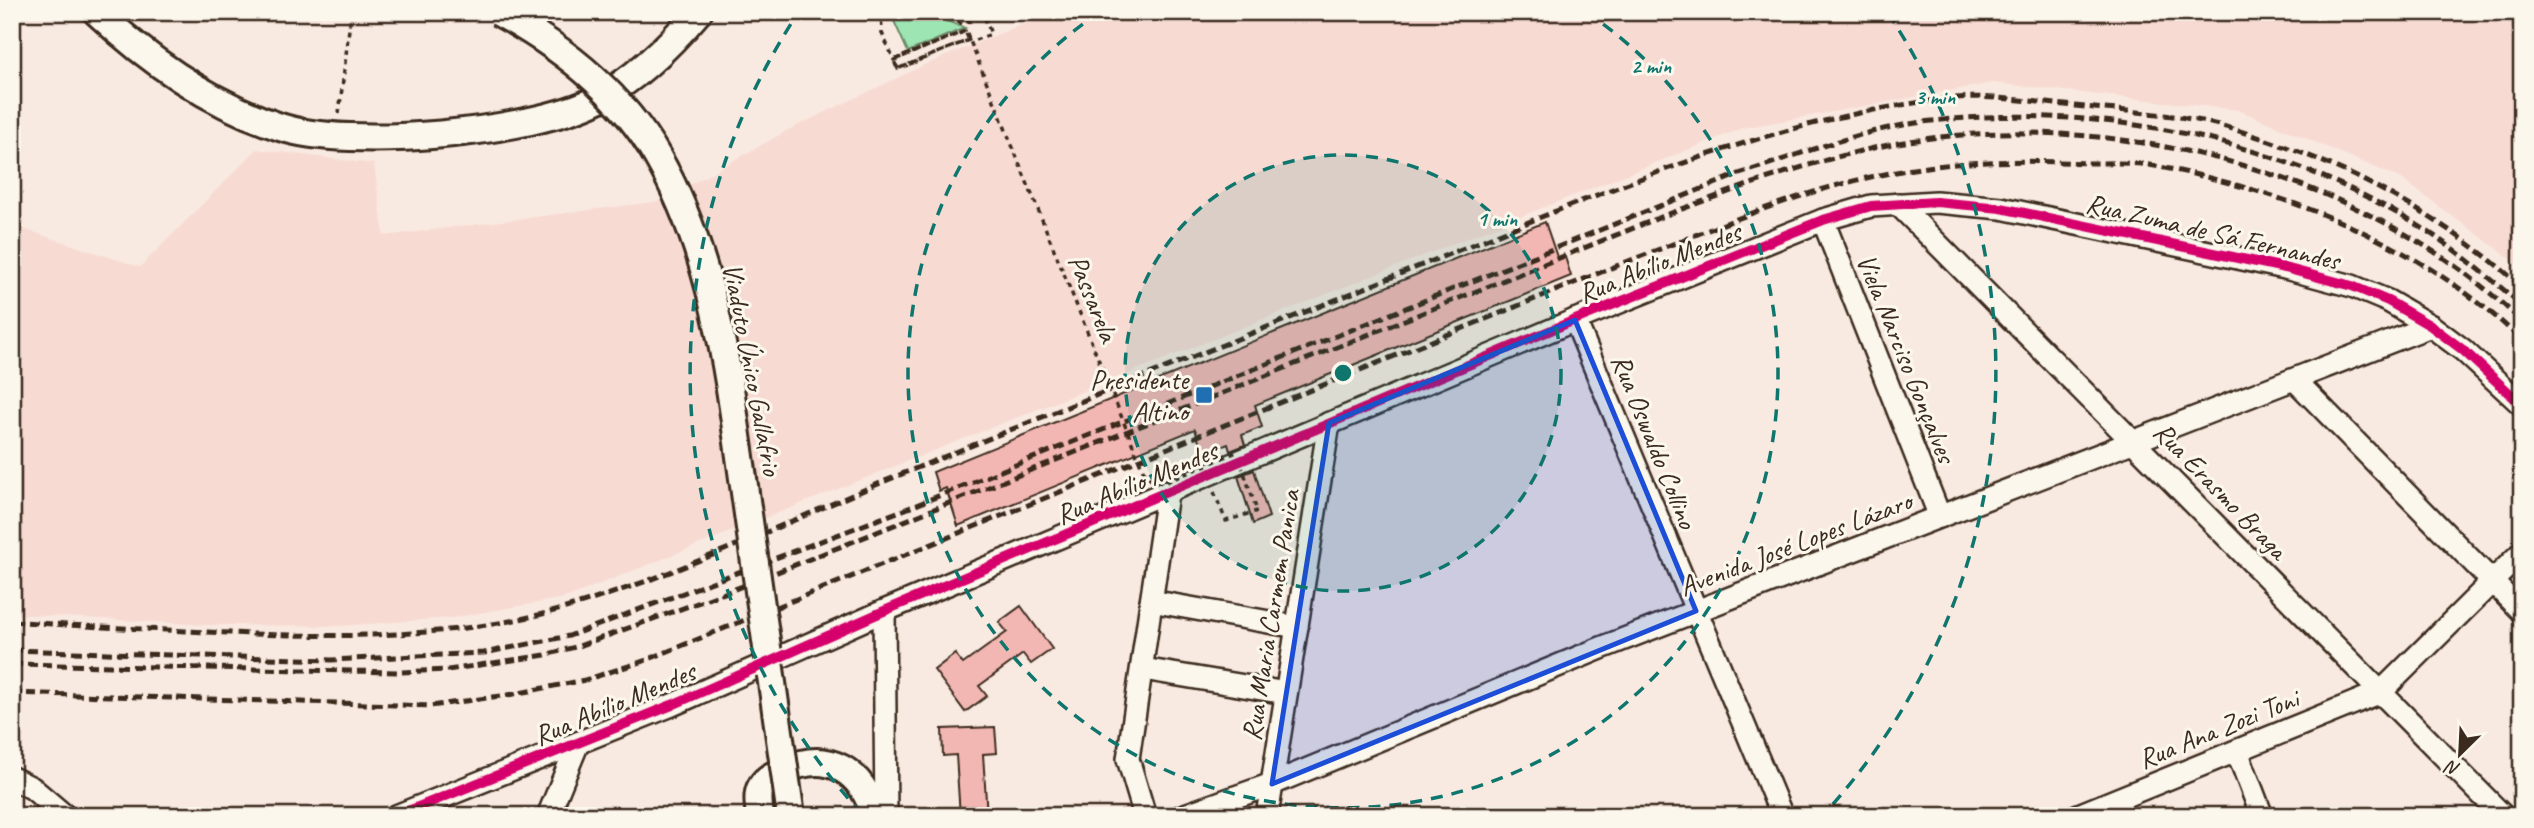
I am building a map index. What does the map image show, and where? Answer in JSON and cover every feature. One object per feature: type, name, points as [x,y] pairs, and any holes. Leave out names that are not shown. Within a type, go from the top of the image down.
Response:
[{"type":"main road","points":[[97,12],[131,44],[232,108],[280,127],[316,136],[348,139],[488,129],[570,111],[598,99],[636,73],[676,38],[698,12]]},
{"type":"main road","points":[[115,12],[131,44]]},
{"type":"main road","name":"Viaduto Único Gallafrio","points":[[498,12],[566,54],[585,69],[612,98],[657,155],[696,242],[728,369],[791,816]]},
{"type":"main road","points":[[760,816],[758,792],[767,778],[792,766],[828,763],[853,775],[864,786],[875,816]]},
{"type":"street","name":"Rua Zuma de Sá Fernandes","points":[[1898,204],[1936,202],[2001,208],[2285,268],[2352,286],[2388,301],[2431,326],[2463,350],[2522,405]]},
{"type":"street","name":"Rua Abílio Mendes","points":[[396,816],[578,743],[1575,320],[1823,220],[1871,206],[1898,204]]},
{"type":"street","name":"Rua Erasmo Braga","points":[[1898,204],[2503,816]]},
{"type":"street","name":"Viela Narciso Gonçalves","points":[[1823,220],[1940,517]]},
{"type":"street","name":"Rua Oswaldo Collino","points":[[1575,320],[1782,816]]},
{"type":"street","name":"Avenida José Lopes Lázaro","points":[[1182,816],[1272,784],[1696,611],[2431,326]]},
{"type":"street","points":[[2295,380],[2522,612]]},
{"type":"street","name":"Rua Maria Carmem Panica","points":[[1267,816],[1329,423]]},
{"type":"street","points":[[1145,816],[1128,759],[1167,494]]},
{"type":"street","points":[[2381,692],[2522,552]]},
{"type":"street","points":[[1151,600],[1297,627]]},
{"type":"street","points":[[884,611],[886,816]]},
{"type":"street","points":[[1143,668],[1286,693]]},
{"type":"street","name":"Rua Ana Zozi Toni","points":[[2076,816],[2381,692]]},
{"type":"street","points":[[548,816],[578,743]]},
{"type":"street","points":[[2238,751],[2262,816]]},
{"type":"street","points":[[12,778],[32,788],[63,815]]},
{"type":"path","points":[[348,139],[338,111],[351,12]]},
{"type":"path","points":[[881,12],[882,33],[897,69],[969,40],[965,31],[894,60]]},
{"type":"path","points":[[906,55],[965,31],[969,40],[898,69],[894,60],[942,41],[954,36],[966,31],[970,42],[991,34],[984,16],[962,24],[938,13]]},
{"type":"highlighted area","points":[[1575,320],[1696,611],[1272,784],[1329,423]]},
{"type":"shaded area","points":[[1051,12],[2522,12],[2522,267],[2400,178],[2238,110],[1993,83],[1743,128],[565,598],[452,618],[341,626],[206,625],[12,614],[12,225],[140,267],[257,149],[374,164],[384,236],[661,201],[788,130],[924,65]]},
{"type":"green space","points":[[890,12],[925,12],[965,28],[908,52],[894,21],[898,17]]},
{"type":"building","points":[[1545,222],[1558,260],[1565,257],[1571,276],[1255,405],[1262,427],[1242,435],[1245,445],[1230,451],[1228,444],[1203,454],[1195,429],[958,526],[946,488],[939,491],[933,472]]},
{"type":"building","points":[[1254,470],[1269,517],[1253,524],[1238,476]]},
{"type":"building","points":[[1021,606],[1052,649],[1031,664],[1023,654],[979,686],[987,696],[965,712],[934,670],[955,654],[963,664],[1007,632],[999,622]]},
{"type":"building","points":[[995,727],[997,753],[983,754],[987,816],[960,816],[956,755],[943,756],[942,729]]},
{"type":"railway","points":[[12,621],[233,633],[378,635],[474,627],[569,607],[691,564],[961,450],[1641,179],[1764,137],[1827,120],[1954,98],[2014,99],[2165,115],[2219,125],[2260,138],[2341,170],[2418,210],[2489,259],[2522,287]]},
{"type":"railway","points":[[12,650],[331,660],[484,653],[569,636],[911,507],[1739,174],[1853,137],[1923,122],[1986,117],[2049,117],[2113,122],[2176,132],[2238,147],[2298,167],[2356,192],[2412,222],[2455,251],[2522,305]]},
{"type":"railway","points":[[12,664],[399,672],[448,670],[545,655],[579,646],[730,591],[1661,217],[1808,165],[1898,143],[1978,134],[2062,134],[2147,144],[2231,162],[2312,189],[2389,225],[2460,269],[2522,322]]},
{"type":"railway","points":[[12,693],[431,706],[585,680],[644,661],[1726,223],[1827,188],[1920,168],[1991,162],[2134,163],[2199,175],[2250,189],[2349,226],[2396,249],[2441,276],[2483,307],[2522,341]]},
{"type":"cycle path","points":[[396,816],[672,705],[884,611],[1575,320],[1823,220],[1871,206],[1936,202],[2001,208],[2285,268],[2352,286],[2388,301],[2431,326],[2463,350],[2522,405]]},
{"type":"place","name":"Presidente Altino","points":[[1204,395]]}]
